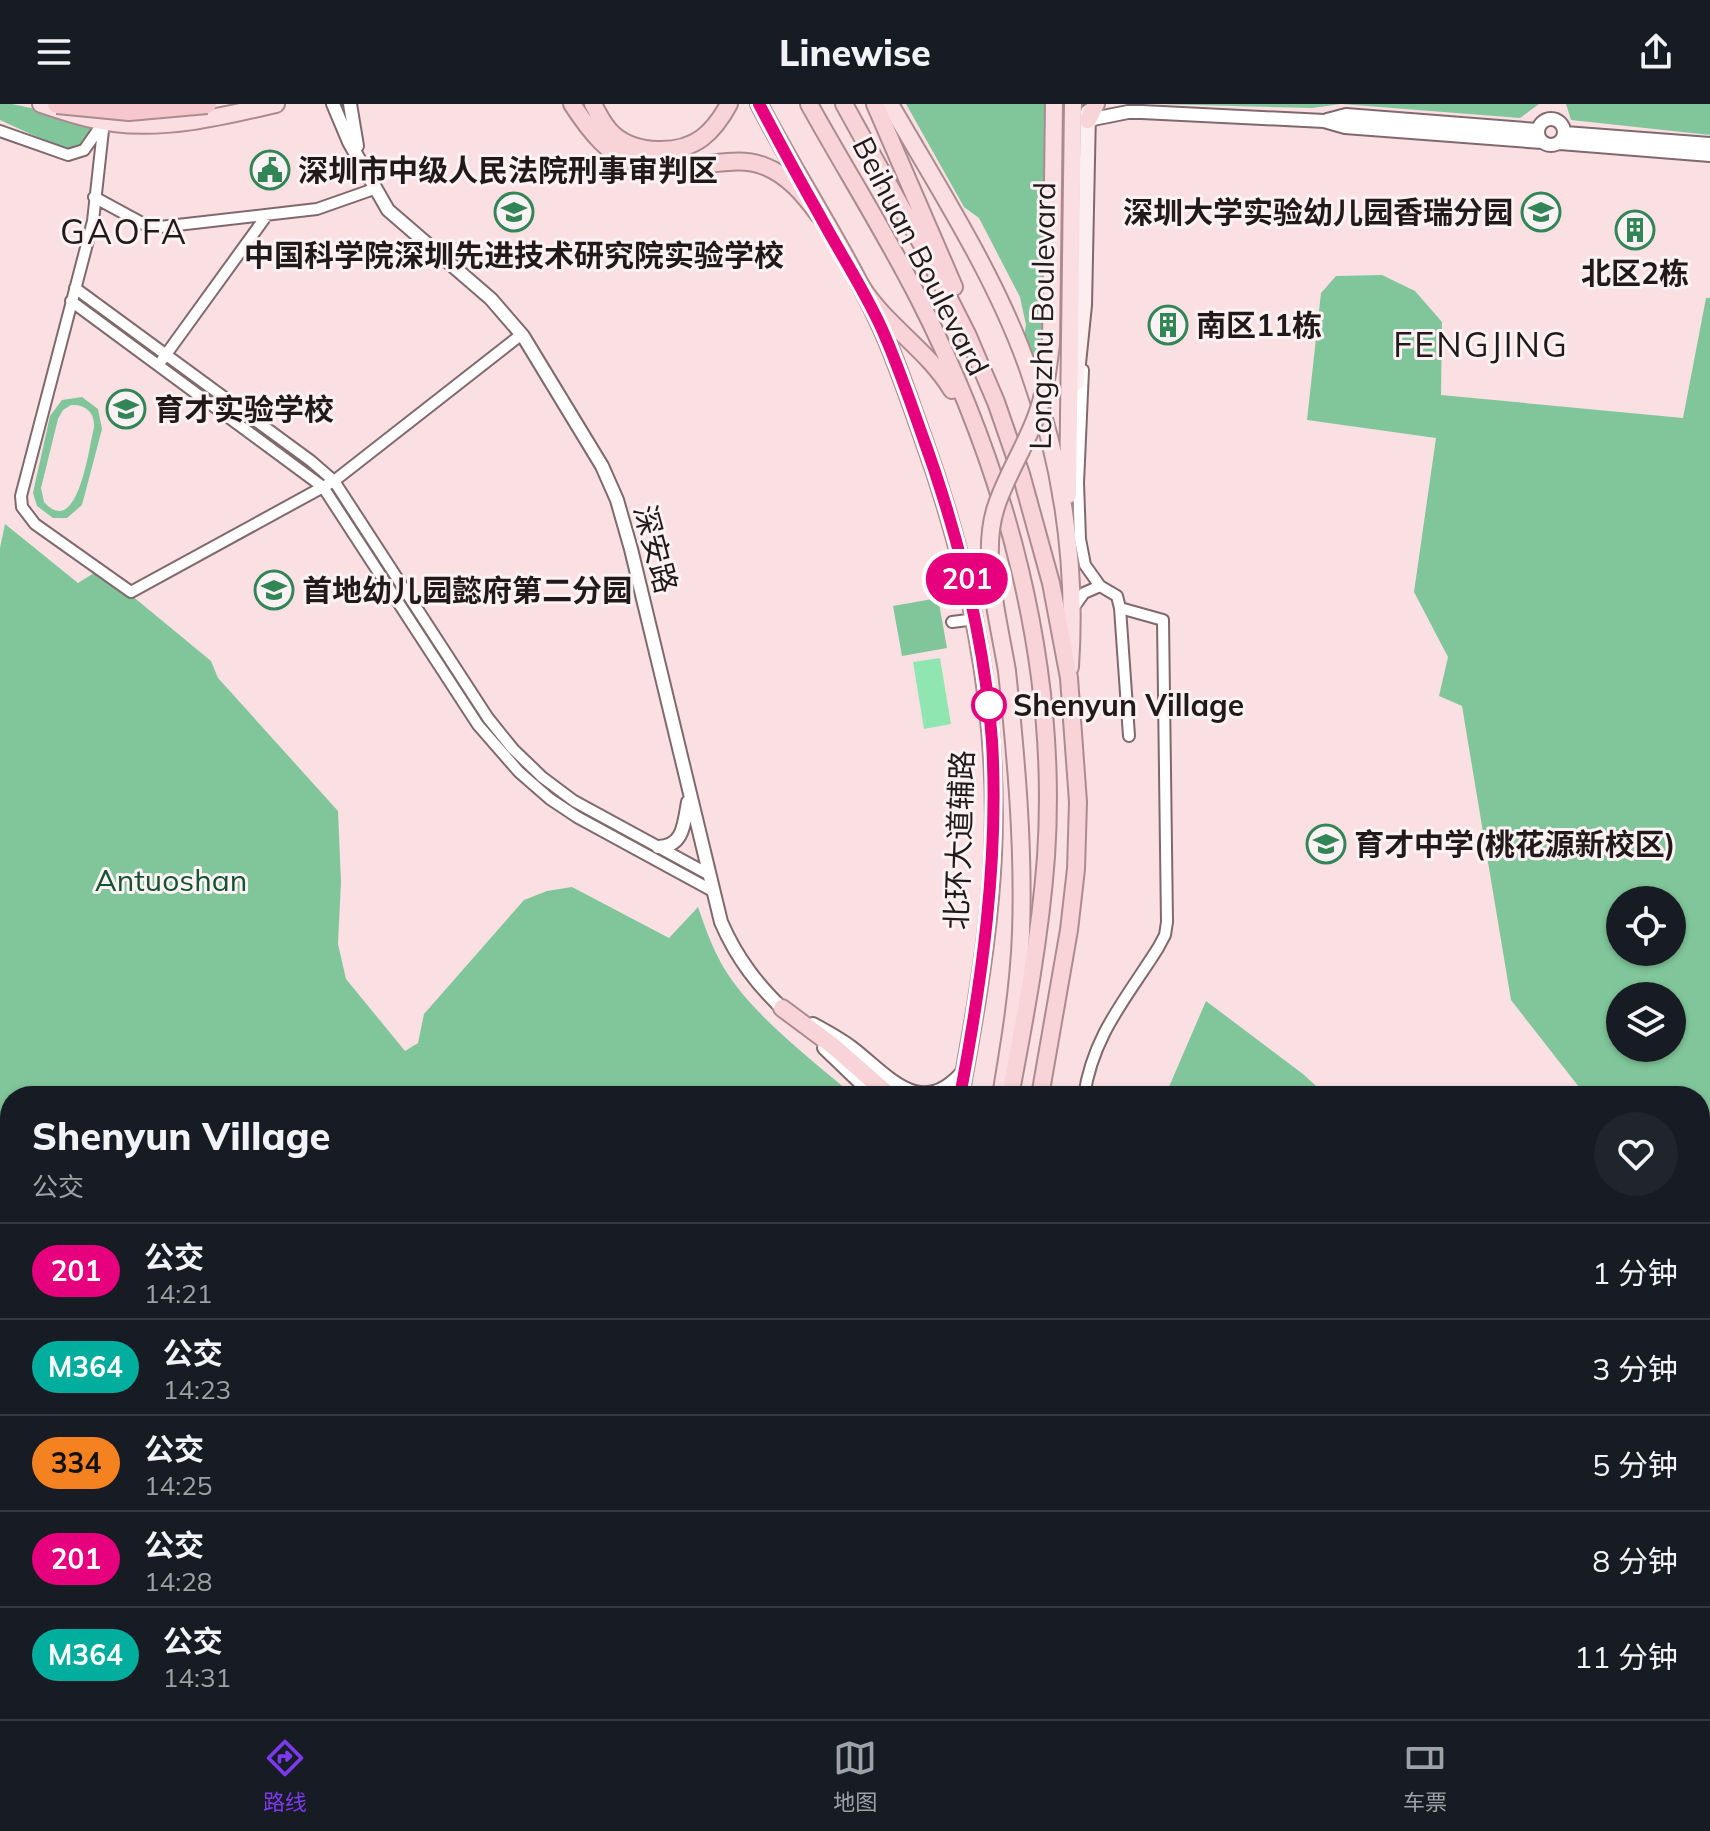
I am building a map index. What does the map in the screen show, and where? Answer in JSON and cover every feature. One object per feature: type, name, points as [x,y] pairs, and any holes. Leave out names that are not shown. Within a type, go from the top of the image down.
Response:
[{"type":"highway","points":[[57,104],[129,111],[207,104]]},
{"type":"highway","points":[[572,104],[587,126],[619,157],[640,166],[657,168],[729,161],[764,166],[799,189],[819,215]]},
{"type":"highway","points":[[593,104],[615,136],[639,147],[671,149],[700,140],[713,129],[729,104]]},
{"type":"highway","name":"Beihuan Boulevard","points":[[809,104],[919,299],[978,434],[1012,537],[1026,597],[1041,679],[1045,728],[1046,857],[1028,1003],[1012,1086]]},
{"type":"highway","name":"Beihuan Boulevard","points":[[844,104],[921,243],[967,334],[996,402],[1037,525],[1069,678],[1078,802],[1076,869],[1069,930],[1042,1086]]},
{"type":"highway","points":[[875,104],[957,294],[967,334]]},
{"type":"highway","points":[[1080,110],[1096,104]]},
{"type":"highway","points":[[861,286],[880,314],[939,371],[978,434]]},
{"type":"highway","points":[[782,1008],[833,1046],[875,1086]]},
{"type":"main road","points":[[41,104],[104,121],[136,125],[179,123],[276,104]]},
{"type":"main road","name":"北环大道辅路","points":[[759,104],[861,286],[895,360],[952,521],[976,619],[988,699],[993,809],[990,897],[962,1086]]},
{"type":"main road","points":[[890,104],[995,294],[1027,366],[1050,437],[1068,529],[1074,607],[1069,678]]},
{"type":"main road","name":"Longzhu Boulevard","points":[[1002,1086],[1017,983],[1021,922],[1013,729],[991,571],[990,539],[995,508],[1037,416],[1046,383],[1051,344],[1054,104]]},
{"type":"main road","points":[[1069,459],[1084,305],[1085,167],[1080,110]]},
{"type":"main road","name":"Longzhu Boulevard","points":[[1068,529],[1080,110]]},
{"type":"street","points":[[107,104],[93,221],[21,496],[27,517],[35,524],[131,592],[334,481],[522,334]]},
{"type":"street","points":[[333,104],[361,165]]},
{"type":"street","points":[[350,104],[361,165]]},
{"type":"street","points":[[1551,104],[1551,119]]},
{"type":"street","points":[[1080,110],[1324,121],[1345,127],[1540,136],[1551,146],[1562,138],[1710,144]]},
{"type":"street","points":[[1540,136],[1543,122],[1551,119],[1562,125],[1562,138]]},
{"type":"street","points":[[0,131],[68,155],[84,150],[104,121]]},
{"type":"street","points":[[1562,138],[1710,155]]},
{"type":"street","name":"深安路","points":[[361,165],[391,214],[491,299],[522,334],[593,450],[617,500],[711,890],[721,922],[741,962],[763,991],[782,1008],[838,1037],[901,1086]]},
{"type":"street","points":[[94,197],[151,228],[317,209],[374,189]]},
{"type":"street","points":[[158,365],[267,215]]},
{"type":"street","points":[[75,288],[334,481],[488,718],[513,749],[542,777],[574,801],[708,874]]},
{"type":"street","points":[[71,301],[323,487],[466,708],[504,758],[534,786],[567,811],[711,890]]},
{"type":"street","points":[[1084,305],[1078,483],[1080,539],[1085,565],[1100,586],[1117,596],[1120,608],[1129,736]]},
{"type":"street","points":[[1074,607],[1084,593],[1100,586]]},
{"type":"street","points":[[1086,1086],[1101,1035],[1165,935],[1163,620],[1120,608]]},
{"type":"street","points":[[952,622],[976,619]]},
{"type":"street","points":[[658,847],[670,845],[680,837],[689,795]]},
{"type":"street","name":"深安路","points":[[947,1086],[965,1068]]},
{"type":"green space","points":[[0,104],[87,120],[93,129],[81,144],[63,149],[0,120]]},
{"type":"green space","points":[[906,104],[1049,104],[1047,283],[1038,373],[1024,336],[1026,325],[1020,297],[979,218],[964,207]]},
{"type":"green space","points":[[1156,104],[1341,104],[1312,108]]},
{"type":"green space","points":[[1341,104],[1539,104],[1520,118]]},
{"type":"green space","points":[[1566,104],[1710,104],[1710,135],[1571,120]]},
{"type":"green space","points":[[1382,275],[1415,291],[1442,322],[1441,395],[1683,418],[1706,298],[1710,298],[1710,1086],[1578,1086],[1511,1000],[1462,706],[1439,696],[1448,657],[1414,592],[1436,438],[1307,420],[1321,293],[1336,276]]},
{"type":"green space","points":[[82,397],[98,409],[102,429],[82,505],[67,518],[53,518],[37,506],[33,493],[50,416],[62,400]],"holes":[[[71,405],[88,410],[94,427],[80,486],[65,509],[56,511],[44,502],[41,488],[58,419],[63,410]]]},
{"type":"green space","name":"Antuoshan","points":[[5,524],[78,583],[94,573],[131,595],[211,661],[218,678],[338,811],[341,882],[338,944],[346,979],[405,1051],[418,1043],[424,1014],[524,900],[547,891],[572,887],[669,938],[698,907],[710,940],[730,978],[761,1015],[842,1086],[0,1086],[0,548]]},
{"type":"green space","points":[[938,598],[947,648],[902,656],[893,606]]},
{"type":"green space","points":[[1206,1001],[1316,1086],[1169,1086]]},
{"type":"shaded area","points":[[940,658],[951,724],[924,729],[913,662]]},
{"type":"bus line","name":"201","points":[[759,104],[861,286],[895,360],[952,521],[976,619],[992,744],[991,869],[990,897],[962,1086]]},
{"type":"place","name":"深圳市中级人民法院刑事审判区","points":[[270,170]]},
{"type":"place","name":"中国科学院深圳先进技术研究院实验学校","points":[[514,212]]},
{"type":"place","name":"深圳大学实验幼儿园香瑞分园","points":[[1541,212]]},
{"type":"place","name":"北区2栋","points":[[1635,230]]},
{"type":"place","name":"南区11栋","points":[[1168,325]]},
{"type":"place","name":"育才实验学校","points":[[126,409]]},
{"type":"place","name":"首地幼儿园懿府第二分园","points":[[274,590]]},
{"type":"place","name":"Shenyun Village","points":[[989,705]]},
{"type":"place","name":"育才中学(桃花源新校区)","points":[[1326,844]]},
{"type":"district","name":"GAOFA","points":[[124,231]]},
{"type":"district","name":"FENGJING","points":[[1481,344]]}]
